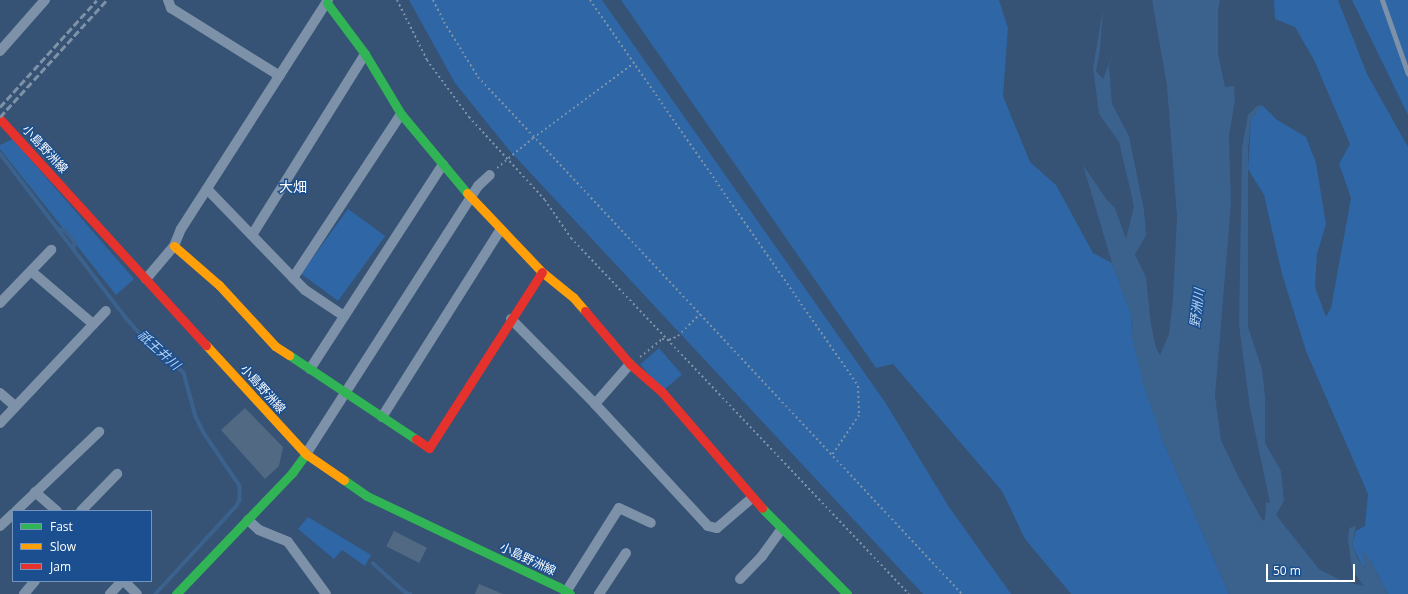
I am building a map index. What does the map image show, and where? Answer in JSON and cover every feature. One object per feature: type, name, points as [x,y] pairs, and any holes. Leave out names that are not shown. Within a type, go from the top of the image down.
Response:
[{"type":"street","points":[[0,51],[45,0]]},
{"type":"street","points":[[168,0],[171,8],[280,76]]},
{"type":"street","points":[[146,278],[174,246],[181,229],[328,1],[365,54],[401,114],[471,197],[542,272],[573,297],[630,364],[662,392],[752,498],[841,592]]},
{"type":"street","points":[[252,235],[365,54]]},
{"type":"street","points":[[293,278],[401,114]]},
{"type":"street","name":"小島野洲線","points":[[0,119],[306,454],[368,496],[568,593]]},
{"type":"street","points":[[310,369],[443,164]]},
{"type":"street","points":[[176,594],[292,473],[306,454],[478,186],[490,175]]},
{"type":"street","points":[[207,189],[305,290],[344,316]]},
{"type":"street","points":[[382,417],[501,229]]},
{"type":"street","points":[[174,246],[218,285],[275,346],[429,448],[542,272]]},
{"type":"street","points":[[0,303],[51,250]]},
{"type":"street","points":[[31,271],[93,324]]},
{"type":"street","points":[[0,423],[106,311]]},
{"type":"street","points":[[512,319],[595,404],[708,526],[717,528],[752,498]]},
{"type":"street","points":[[595,404],[630,364]]},
{"type":"street","points":[[0,393],[15,406]]},
{"type":"street","points":[[17,510],[99,432]]},
{"type":"street","points":[[83,510],[117,474]]},
{"type":"street","points":[[35,492],[56,510]]},
{"type":"street","points":[[568,593],[619,508],[651,522]]},
{"type":"street","points":[[0,526],[12,515]]},
{"type":"street","points":[[248,520],[259,530],[288,542],[326,594]]},
{"type":"street","points":[[740,579],[762,556],[782,528]]},
{"type":"street","points":[[599,594],[626,553]]},
{"type":"street","points":[[24,594],[34,582]]},
{"type":"street","points":[[110,594],[122,582]]},
{"type":"street","points":[[124,582],[137,594]]},
{"type":"lane","points":[[1382,0],[1408,74]]},
{"type":"path","points":[[397,0],[427,60],[469,117],[546,200],[571,238],[908,594]]},
{"type":"path","points":[[433,0],[444,22],[478,77],[533,138],[832,454],[962,594]]},
{"type":"path","points":[[590,0],[858,386],[859,415],[832,454]]},
{"type":"path","points":[[497,168],[533,138],[634,63]]},
{"type":"path","points":[[630,364],[662,339],[669,340],[678,336],[700,314]]},
{"type":"shaded area","points":[[409,0],[602,0],[885,402],[949,507],[1011,594],[923,594],[509,150],[455,83]]},
{"type":"shaded area","points":[[621,0],[999,0],[1008,28],[1003,96],[1030,162],[1056,185],[1093,253],[1112,263],[1131,314],[1132,337],[1163,441],[1229,594],[1071,594],[1025,539],[1002,491],[893,364],[876,368]]},
{"type":"shaded area","points":[[1274,0],[1338,0],[1367,74],[1408,147],[1408,594],[1388,594],[1371,561],[1365,564],[1364,569],[1352,545],[1356,531],[1365,526],[1368,494],[1306,351],[1282,274],[1264,195],[1248,169],[1251,120],[1262,105],[1277,120],[1306,137],[1316,163],[1326,224],[1317,254],[1315,287],[1326,317],[1331,308],[1351,198],[1339,164],[1350,144],[1314,60],[1295,27],[1275,19]]},
{"type":"shaded area","points":[[1352,0],[1408,0],[1408,115]]},
{"type":"shaded area","points":[[13,139],[134,279],[116,295],[0,149],[0,145]]},
{"type":"shaded area","points":[[348,209],[385,236],[338,301],[301,274]]},
{"type":"shaded area","points":[[659,348],[682,374],[663,391],[640,364]]},
{"type":"shaded area","points":[[308,517],[371,555],[365,566],[342,550],[334,559],[298,529]]},
{"type":"water","name":"野洲川","points":[[1152,0],[1220,0],[1218,10],[1218,54],[1225,87],[1234,86],[1235,100],[1229,136],[1231,204],[1215,396],[1221,440],[1239,478],[1263,521],[1265,519],[1266,502],[1270,503],[1250,408],[1239,325],[1242,148],[1248,115],[1257,106],[1262,105],[1251,120],[1248,149],[1248,327],[1262,369],[1265,397],[1265,443],[1281,471],[1284,501],[1276,515],[1319,569],[1340,580],[1364,586],[1352,570],[1348,539],[1349,528],[1356,526],[1352,545],[1358,559],[1364,568],[1365,564],[1361,549],[1371,561],[1388,594],[1229,594],[1163,441],[1143,384],[1132,337],[1131,314],[1112,263],[1083,165],[1107,200],[1115,208],[1126,239],[1134,206],[1119,142],[1099,114],[1093,68],[1103,8],[1100,51],[1096,71],[1103,79],[1113,53],[1109,66],[1112,104],[1129,136],[1144,210],[1146,235],[1135,255],[1146,277],[1151,325],[1156,348],[1160,355],[1169,334],[1173,298],[1177,217],[1167,86]]},
{"type":"building","points":[[245,408],[283,447],[279,466],[265,479],[221,430]]},
{"type":"building","points":[[394,531],[427,548],[419,563],[386,546]]},
{"type":"building","points":[[479,584],[503,594],[475,594]]},
{"type":"waterway","name":"祇王井川","points":[[0,153],[126,318],[147,341],[184,373],[196,417],[204,433],[240,486],[240,500],[237,506],[156,594]]},
{"type":"waterway","points":[[58,229],[66,231],[75,242],[74,250]]},
{"type":"waterway","points":[[373,563],[404,591],[410,594]]},
{"type":"railway","points":[[0,107],[97,0]]},
{"type":"railway","points":[[0,117],[107,0]]},
{"type":"traffic: fast","points":[[327,3],[365,54],[401,114],[467,193]]},
{"type":"traffic: fast","points":[[289,355],[416,439]]},
{"type":"traffic: fast","points":[[176,594],[292,473],[306,454]]},
{"type":"traffic: fast","points":[[344,480],[367,496],[559,587],[570,594]]},
{"type":"traffic: fast","points":[[762,508],[847,594]]},
{"type":"traffic: slow","points":[[467,193],[542,272],[573,297],[585,311]]},
{"type":"traffic: slow","points":[[174,246],[219,285],[275,346],[289,355]]},
{"type":"traffic: slow","points":[[206,345],[306,454],[344,480]]},
{"type":"traffic: jam","points":[[0,119],[206,345]]},
{"type":"traffic: jam","points":[[416,439],[429,448],[542,272]]},
{"type":"traffic: jam","points":[[585,311],[630,364],[662,392],[762,508]]},
{"type":"district","name":"大畑","points":[[293,187]]}]
